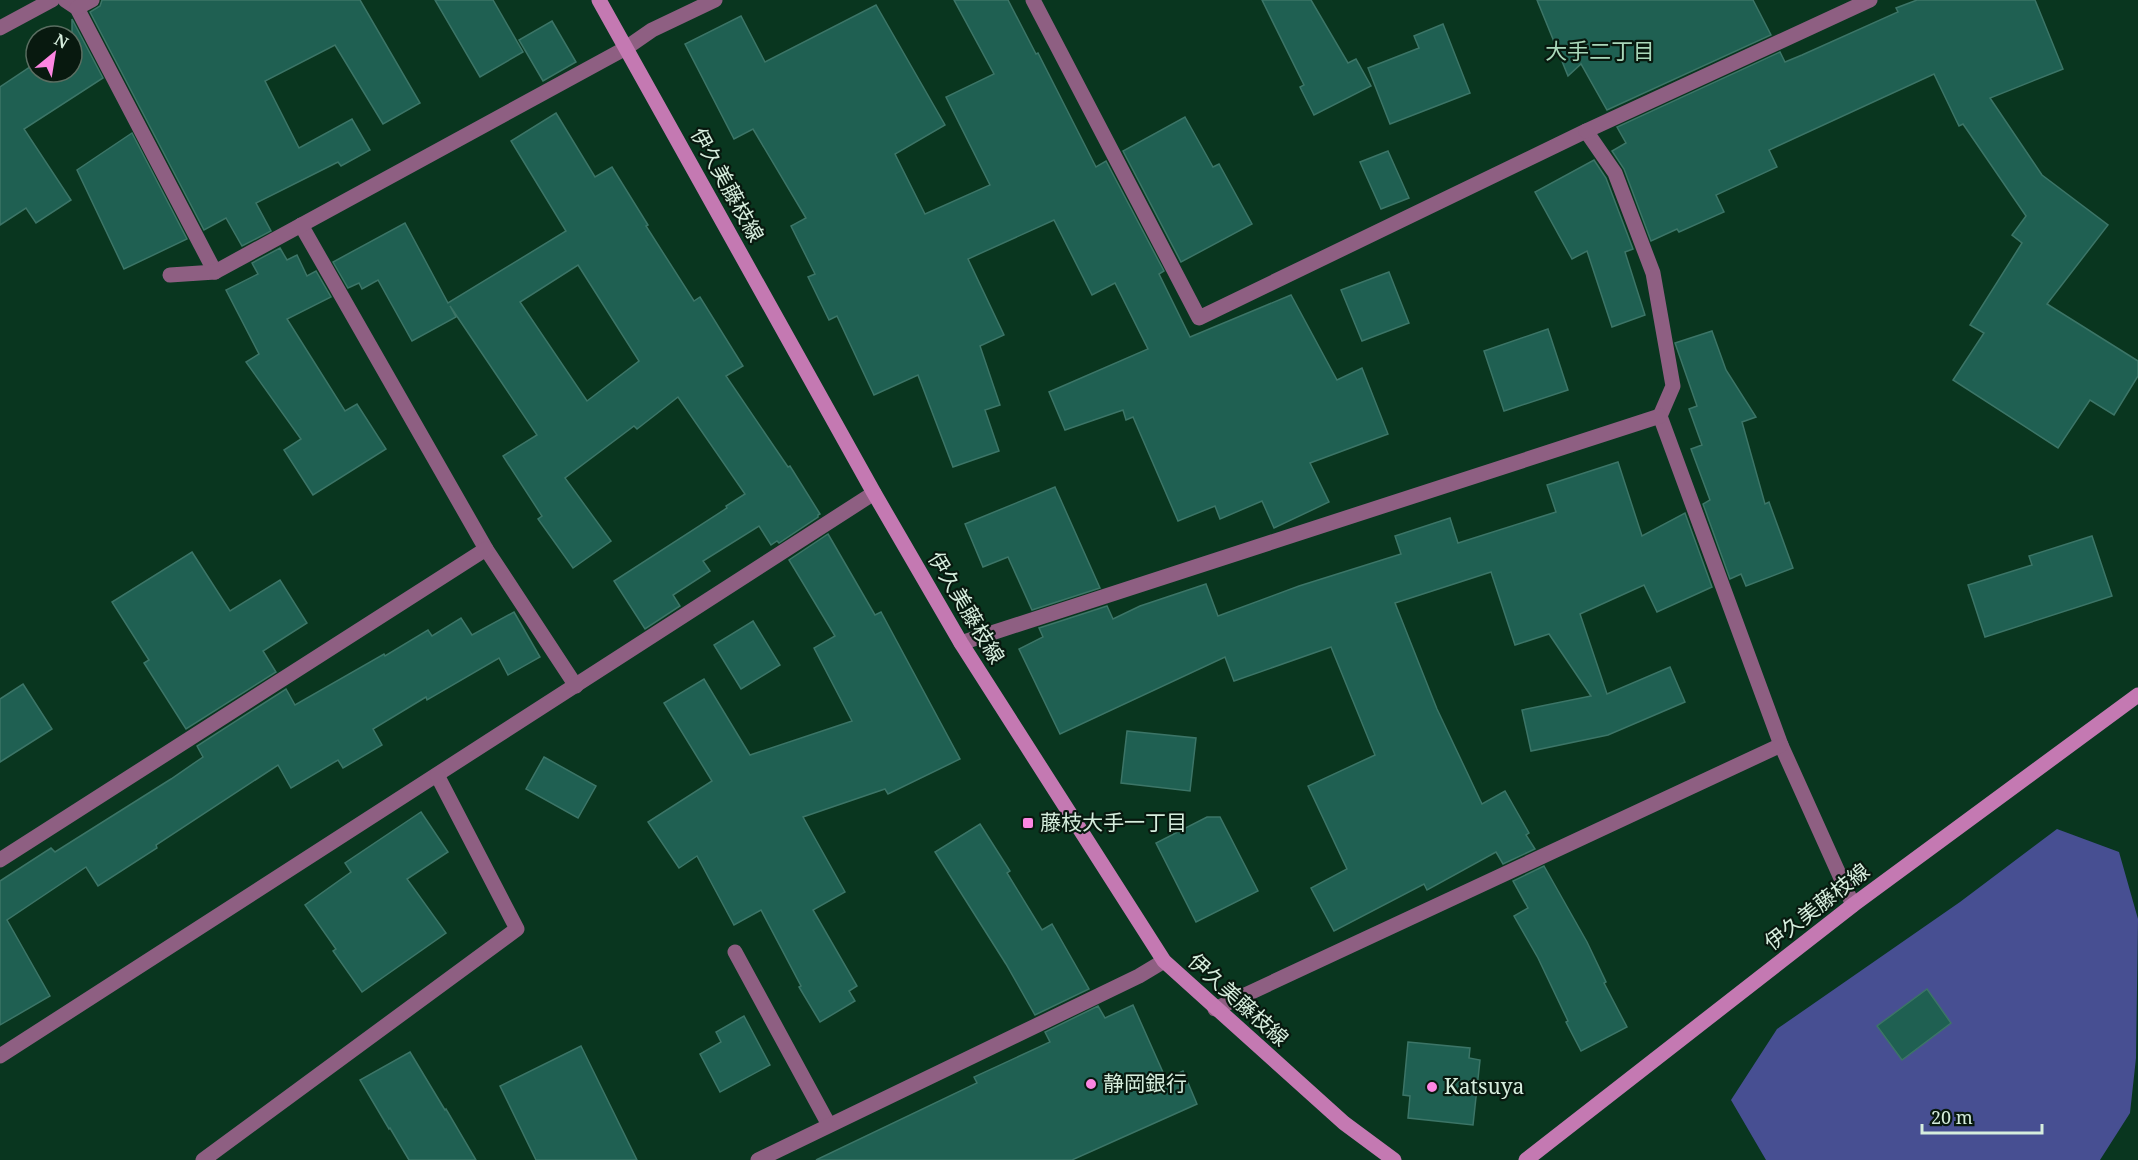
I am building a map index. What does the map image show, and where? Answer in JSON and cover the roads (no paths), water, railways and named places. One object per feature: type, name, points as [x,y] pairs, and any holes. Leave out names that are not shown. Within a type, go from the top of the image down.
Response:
[{"type":"main road","name":"伊久美藤枝線","points":[[599,0],[874,493],[961,643],[1164,961],[1344,1124],[1394,1160]]},
{"type":"main road","name":"伊久美藤枝線","points":[[1526,1160],[1853,905],[2138,694]]},
{"type":"street","points":[[0,28],[52,0]]},
{"type":"street","points":[[92,0],[71,4],[215,272]]},
{"type":"street","points":[[170,275],[215,272],[626,48],[652,30],[715,0]]},
{"type":"street","points":[[1033,0],[1198,318],[1586,131],[1870,0]]},
{"type":"street","points":[[1586,131],[1615,173],[1653,273],[1673,386],[1660,416],[1781,745],[1853,905]]},
{"type":"street","points":[[301,225],[486,549],[576,686]]},
{"type":"street","points":[[961,643],[1660,416]]},
{"type":"street","points":[[0,1056],[874,493]]},
{"type":"street","points":[[0,860],[486,549]]},
{"type":"street","points":[[1215,1008],[1781,745]]},
{"type":"street","points":[[203,1160],[517,929],[437,775]]},
{"type":"street","points":[[735,952],[829,1125]]},
{"type":"street","points":[[758,1160],[1139,976],[1164,961]]},
{"type":"place","name":"藤枝大手一丁目","points":[[1028,823]]},
{"type":"place","name":"静岡銀行","points":[[1091,1084]]},
{"type":"place","name":"Katsuya","points":[[1432,1087]]},
{"type":"district","name":"大手二丁目","points":[[1600,51]]}]
